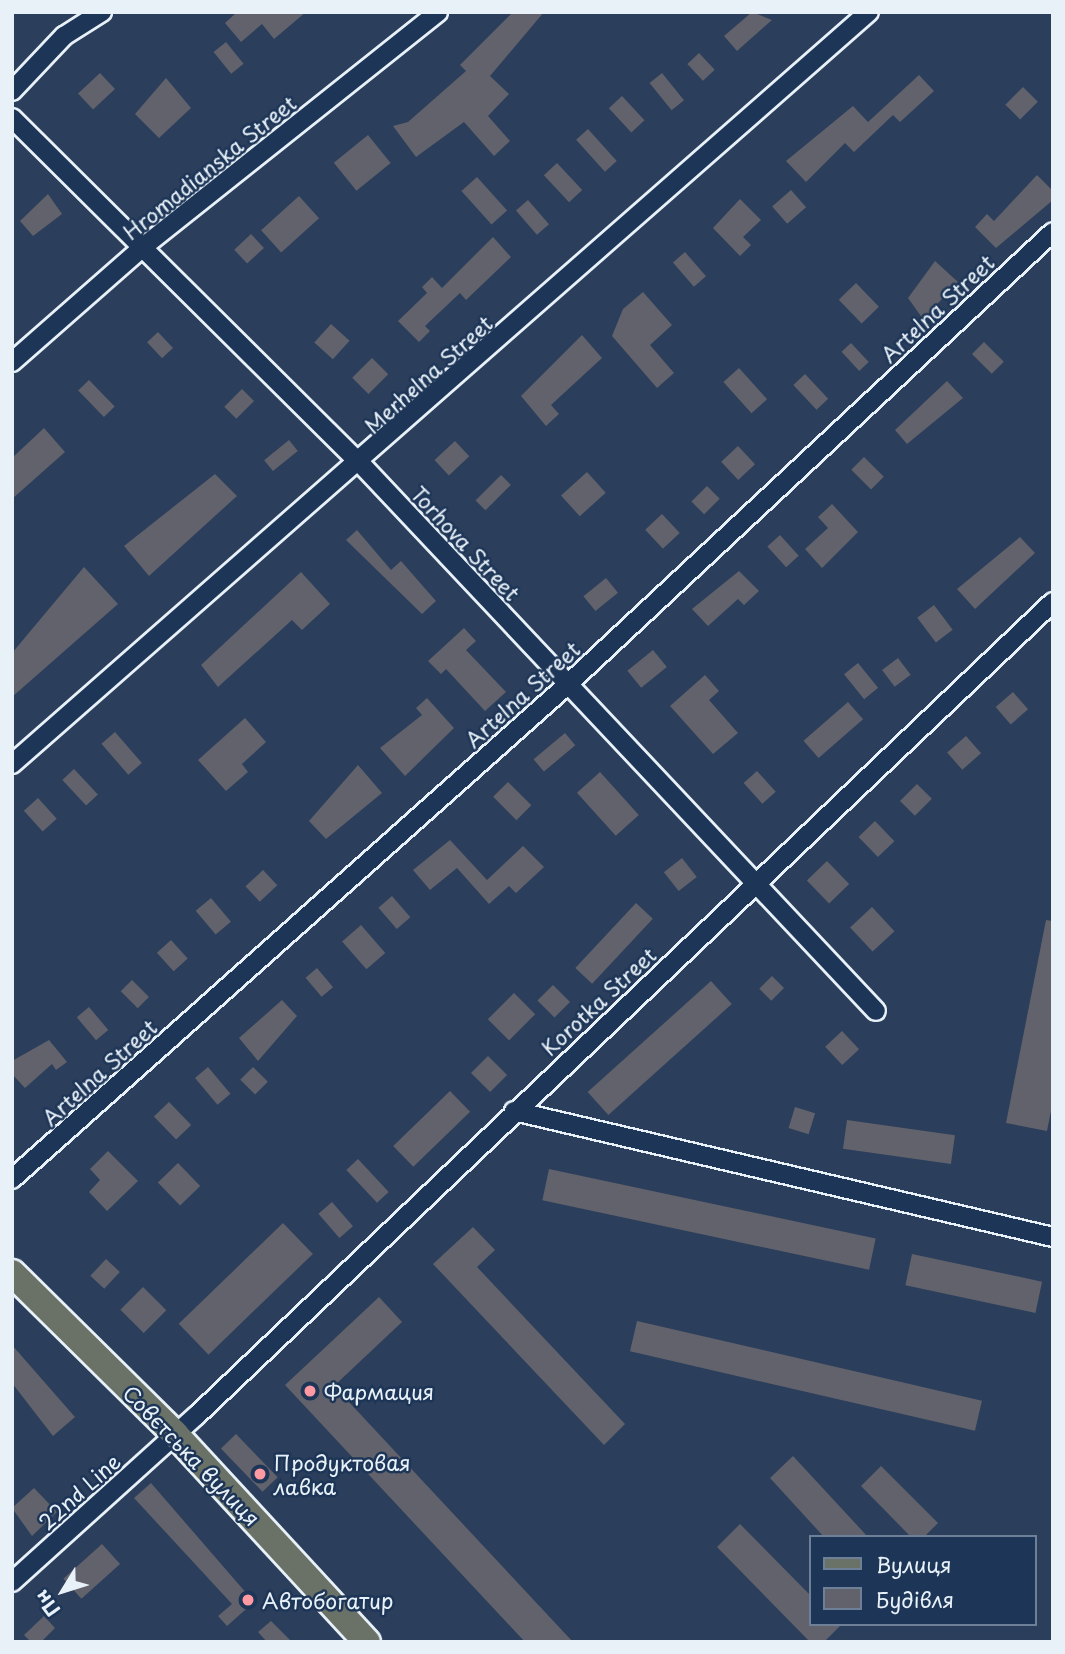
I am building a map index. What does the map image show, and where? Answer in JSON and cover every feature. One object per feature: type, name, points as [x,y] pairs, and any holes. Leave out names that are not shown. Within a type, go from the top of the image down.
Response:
[{"type":"main road","name":"Совєтська вулиця","points":[[12,1273],[175,1434],[367,1642]]},
{"type":"street","points":[[12,91],[64,36],[102,12]]},
{"type":"street","name":"Hromadianska Street","points":[[12,362],[143,247],[438,12]]},
{"type":"street","name":"Merhelna Street","points":[[12,764],[361,464],[869,12]]},
{"type":"street","name":"Torhova Street","points":[[12,118],[361,464],[876,1011]]},
{"type":"street","name":"Artelna Street","points":[[12,1180],[567,685],[1053,232]]},
{"type":"street","name":"Korotka Street","points":[[175,1434],[1053,602]]},
{"type":"street","points":[[513,1111],[1053,1237]]},
{"type":"street","name":"22nd Line","points":[[12,1582],[175,1434]]},
{"type":"building","points":[[237,12],[306,12],[274,39],[262,24],[241,42],[225,23]]},
{"type":"building","points":[[513,12],[544,12],[490,76],[509,94],[488,116],[510,141],[494,156],[464,122],[416,157],[393,126],[408,122],[466,71],[460,65]]},
{"type":"building","points":[[752,12],[772,20],[737,51],[724,36]]},
{"type":"building","points":[[226,42],[244,64],[231,74],[214,52]]},
{"type":"building","points":[[699,53],[715,70],[703,81],[687,64]]},
{"type":"building","points":[[100,73],[115,89],[93,110],[78,93]]},
{"type":"building","points":[[662,73],[684,100],[672,110],[650,83]]},
{"type":"building","points":[[919,75],[934,91],[900,122],[893,115],[854,152],[845,143],[806,182],[786,161],[853,106],[868,122]]},
{"type":"building","points":[[166,78],[191,108],[159,138],[135,114]]},
{"type":"building","points":[[1023,87],[1038,102],[1020,120],[1005,105]]},
{"type":"building","points":[[622,96],[645,120],[631,132],[609,108]]},
{"type":"building","points":[[588,129],[617,161],[605,172],[576,140]]},
{"type":"building","points":[[368,135],[391,163],[356,191],[334,163]]},
{"type":"building","points":[[557,163],[582,190],[569,202],[544,175]]},
{"type":"building","points":[[1037,175],[1053,191],[1053,200],[996,248],[975,227],[987,214],[994,221]]},
{"type":"building","points":[[477,177],[507,210],[492,224],[461,191]]},
{"type":"building","points":[[791,190],[806,207],[787,224],[772,206]]},
{"type":"building","points":[[48,194],[62,214],[33,236],[20,221]]},
{"type":"building","points":[[299,196],[319,218],[281,252],[261,230]]},
{"type":"building","points":[[740,199],[761,220],[743,237],[751,245],[740,256],[713,228]]},
{"type":"building","points":[[528,200],[549,224],[537,235],[516,210]]},
{"type":"building","points":[[251,234],[264,248],[247,264],[234,250]]},
{"type":"building","points":[[493,237],[511,257],[466,300],[460,293],[425,326],[430,331],[419,342],[398,321],[427,293],[422,287],[432,277],[442,288]]},
{"type":"building","points":[[685,252],[706,276],[694,287],[673,262]]},
{"type":"building","points":[[935,261],[958,282],[923,319],[908,298]]},
{"type":"building","points":[[856,283],[879,307],[862,323],[839,300]]},
{"type":"building","points":[[643,292],[672,325],[650,345],[674,373],[657,388],[612,336],[623,309]]},
{"type":"building","points":[[331,324],[350,341],[333,359],[314,343]]},
{"type":"building","points":[[158,332],[173,348],[162,358],[147,342]]},
{"type":"building","points":[[582,335],[602,358],[551,405],[559,414],[546,426],[521,396]]},
{"type":"building","points":[[984,342],[1004,362],[992,374],[972,354]]},
{"type":"building","points":[[851,343],[869,362],[859,371],[841,352]]},
{"type":"building","points":[[372,358],[388,374],[368,394],[352,378]]},
{"type":"building","points":[[739,368],[767,399],[751,413],[723,382]]},
{"type":"building","points":[[805,374],[828,399],[816,410],[793,385]]},
{"type":"building","points":[[89,380],[115,407],[104,417],[78,390]]},
{"type":"building","points":[[947,381],[963,398],[907,444],[895,430]]},
{"type":"building","points":[[242,389],[254,401],[236,419],[224,407]]},
{"type":"building","points":[[44,428],[65,452],[12,499],[12,458]]},
{"type":"building","points":[[289,440],[298,451],[273,471],[264,460]]},
{"type":"building","points":[[455,441],[469,456],[449,475],[435,460]]},
{"type":"building","points":[[738,446],[755,464],[738,480],[721,462]]},
{"type":"building","points":[[864,457],[884,477],[871,490],[851,470]]},
{"type":"building","points":[[587,472],[606,493],[580,516],[561,495]]},
{"type":"building","points":[[215,474],[237,496],[149,576],[124,546]]},
{"type":"building","points":[[501,475],[511,485],[485,510],[476,500]]},
{"type":"building","points":[[707,486],[720,499],[704,514],[691,502]]},
{"type":"building","points":[[832,504],[858,532],[822,568],[805,549],[828,528],[818,517]]},
{"type":"building","points":[[662,514],[680,533],[663,549],[645,530]]},
{"type":"building","points":[[357,530],[391,570],[401,561],[436,601],[422,614],[346,540]]},
{"type":"building","points":[[780,535],[799,556],[786,567],[767,546]]},
{"type":"building","points":[[1020,537],[1035,553],[975,609],[957,589]]},
{"type":"building","points":[[84,567],[118,604],[12,697],[12,653]]},
{"type":"building","points":[[739,571],[759,591],[744,605],[738,599],[708,626],[692,609]]},
{"type":"building","points":[[301,572],[330,604],[302,630],[292,620],[218,687],[201,665]]},
{"type":"building","points":[[606,578],[618,593],[595,611],[583,596]]},
{"type":"building","points":[[934,605],[953,630],[936,642],[917,618]]},
{"type":"building","points":[[464,628],[476,641],[466,650],[506,692],[485,711],[446,669],[441,674],[428,661]]},
{"type":"building","points":[[653,650],[667,667],[641,688],[627,671]]},
{"type":"building","points":[[898,658],[911,675],[895,687],[882,670]]},
{"type":"building","points":[[858,663],[878,688],[864,699],[844,674]]},
{"type":"building","points":[[705,675],[719,691],[709,700],[738,733],[713,754],[670,706]]},
{"type":"building","points":[[1013,692],[1028,709],[1011,724],[996,707]]},
{"type":"building","points":[[427,698],[454,728],[405,776],[380,748],[422,715],[416,708]]},
{"type":"building","points":[[848,702],[863,719],[819,758],[803,741]]},
{"type":"building","points":[[245,718],[266,742],[242,764],[248,772],[226,791],[198,760]]},
{"type":"building","points":[[115,732],[142,763],[128,775],[101,744]]},
{"type":"building","points":[[565,733],[575,745],[544,772],[534,759]]},
{"type":"building","points":[[966,736],[981,753],[962,770],[947,752]]},
{"type":"building","points":[[358,765],[382,793],[326,839],[309,821]]},
{"type":"building","points":[[74,769],[98,795],[86,806],[62,780]]},
{"type":"building","points":[[757,771],[776,792],[762,804],[744,783]]},
{"type":"building","points":[[600,772],[639,815],[616,836],[577,793]]},
{"type":"building","points":[[508,782],[531,805],[516,820],[493,797]]},
{"type":"building","points":[[917,784],[932,799],[915,816],[900,801]]},
{"type":"building","points":[[38,798],[57,819],[43,832],[24,811]]},
{"type":"building","points":[[875,821],[894,841],[878,857],[858,837]]},
{"type":"building","points":[[450,840],[487,880],[523,846],[544,867],[516,893],[509,886],[489,904],[457,868],[430,890],[413,870]]},
{"type":"building","points":[[682,858],[697,877],[679,891],[664,872]]},
{"type":"building","points":[[827,861],[849,884],[829,903],[807,880]]},
{"type":"building","points":[[263,870],[277,885],[260,902],[245,886]]},
{"type":"building","points":[[392,896],[410,917],[397,929],[378,908]]},
{"type":"building","points":[[211,898],[231,922],[216,935],[196,911]]},
{"type":"building","points":[[636,903],[653,919],[592,984],[575,968]]},
{"type":"building","points":[[872,907],[895,931],[873,952],[850,927]]},
{"type":"building","points":[[1046,920],[1053,921],[1053,1101],[1047,1131],[1006,1123]]},
{"type":"building","points":[[361,925],[385,953],[366,969],[342,941]]},
{"type":"building","points":[[171,940],[188,959],[174,971],[157,953]]},
{"type":"building","points":[[317,968],[333,987],[322,997],[306,978]]},
{"type":"building","points":[[772,976],[784,988],[771,1001],[759,989]]},
{"type":"building","points":[[132,980],[149,997],[138,1008],[121,991]]},
{"type":"building","points":[[711,981],[732,1004],[608,1115],[588,1092]]},
{"type":"building","points":[[553,985],[570,1002],[554,1018],[537,1001]]},
{"type":"building","points":[[514,993],[535,1014],[509,1040],[488,1019]]},
{"type":"building","points":[[282,1000],[297,1016],[258,1061],[239,1038]]},
{"type":"building","points":[[89,1007],[108,1030],[96,1040],[77,1017]]},
{"type":"building","points":[[842,1031],[859,1049],[842,1065],[825,1047]]},
{"type":"building","points":[[49,1040],[67,1062],[56,1070],[52,1064],[25,1088],[12,1074],[12,1061]]},
{"type":"building","points":[[488,1056],[507,1075],[490,1092],[471,1073]]},
{"type":"building","points":[[208,1067],[230,1094],[217,1105],[195,1078]]},
{"type":"building","points":[[253,1067],[268,1082],[255,1095],[240,1080]]},
{"type":"building","points":[[450,1091],[470,1112],[413,1167],[393,1146]]},
{"type":"building","points":[[169,1102],[191,1125],[176,1140],[154,1117]]},
{"type":"building","points":[[795,1107],[815,1113],[809,1134],[789,1128]]},
{"type":"building","points":[[847,1120],[955,1135],[951,1164],[843,1149]]},
{"type":"building","points":[[108,1151],[138,1181],[107,1211],[89,1192],[100,1180],[90,1169]]},
{"type":"building","points":[[358,1159],[389,1192],[377,1203],[346,1170]]},
{"type":"building","points":[[178,1163],[200,1186],[180,1205],[158,1182]]},
{"type":"building","points":[[549,1169],[876,1238],[869,1270],[542,1200]]},
{"type":"building","points":[[332,1202],[353,1226],[339,1238],[318,1214]]},
{"type":"building","points":[[283,1223],[313,1254],[209,1355],[179,1324]]},
{"type":"building","points":[[473,1227],[495,1250],[477,1267],[625,1424],[604,1445],[433,1264]]},
{"type":"building","points":[[912,1254],[1042,1282],[1035,1313],[905,1285]]},
{"type":"building","points":[[106,1259],[120,1272],[104,1289],[90,1276]]},
{"type":"building","points":[[143,1287],[166,1310],[144,1333],[120,1310]]},
{"type":"building","points":[[379,1297],[402,1322],[334,1386],[573,1642],[525,1642],[285,1385]]},
{"type":"building","points":[[637,1321],[982,1401],[975,1431],[630,1351]]},
{"type":"building","points":[[12,1345],[75,1417],[53,1436],[12,1383]]},
{"type":"building","points":[[236,1434],[278,1477],[263,1492],[221,1449]]},
{"type":"building","points":[[793,1456],[866,1535],[822,1535],[770,1478]]},
{"type":"building","points":[[881,1466],[938,1523],[926,1535],[909,1535],[861,1486]]},
{"type":"building","points":[[151,1483],[254,1602],[227,1626],[218,1616],[232,1604],[134,1498]]},
{"type":"building","points":[[34,1488],[57,1512],[32,1536],[12,1508]]},
{"type":"building","points":[[740,1524],[810,1595],[810,1626],[840,1626],[824,1642],[810,1642],[717,1547]]},
{"type":"building","points":[[102,1544],[120,1564],[81,1599],[63,1579]]},
{"type":"building","points":[[44,1616],[55,1628],[41,1642],[31,1642],[24,1635]]},
{"type":"building","points":[[271,1621],[292,1642],[267,1642],[258,1632]]},
{"type":"place","name":"Фармация","points":[[310,1391]]},
{"type":"place","name":"Продуктовая лавка","points":[[260,1474]]},
{"type":"place","name":"Автобогатир","points":[[248,1600]]}]
